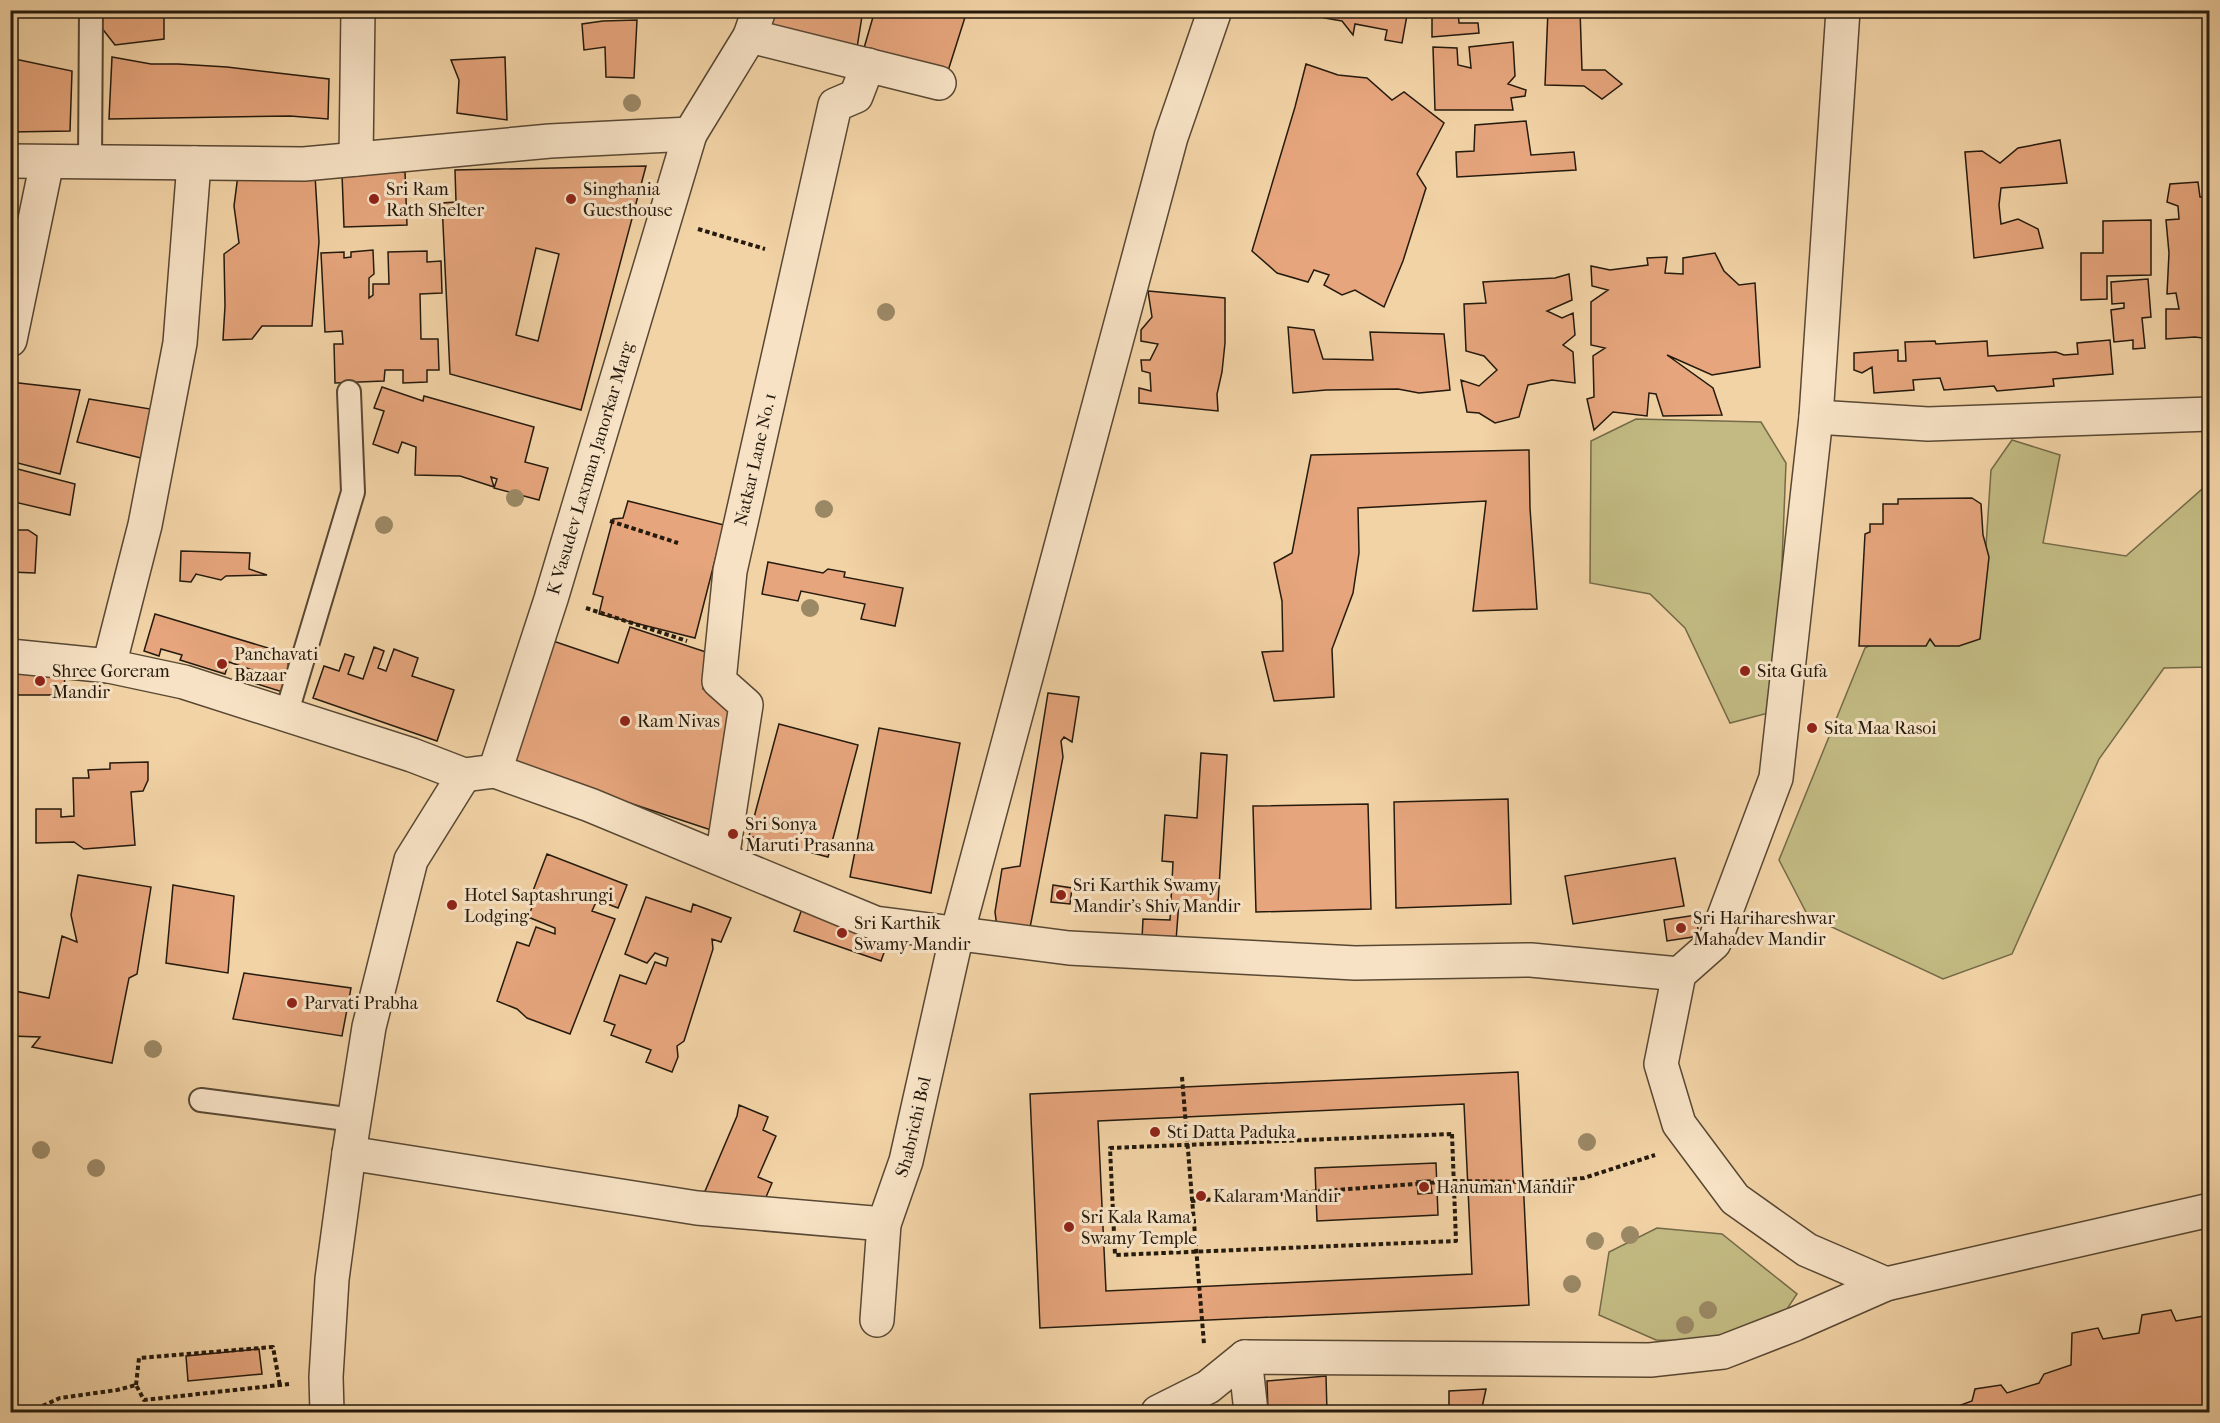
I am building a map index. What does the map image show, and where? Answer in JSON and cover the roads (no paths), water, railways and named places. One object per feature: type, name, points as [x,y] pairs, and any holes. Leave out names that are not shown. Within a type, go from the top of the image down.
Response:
[{"type":"street","points":[[357,159],[358,10]]},
{"type":"street","name":"Shabrichi Bol","points":[[877,1320],[884,1224],[906,1161],[957,934],[1171,137],[1215,10]]},
{"type":"street","points":[[1843,10],[1816,417],[1776,778],[1714,943],[1679,974],[1661,1064],[1679,1124],[1735,1199],[1807,1250],[1886,1284]]},
{"type":"street","points":[[754,23],[868,65],[939,83]]},
{"type":"street","name":"K Vasudev Laxman Janorkar Marg","points":[[327,1413],[326,1377],[332,1279],[348,1153],[369,1027],[411,860],[480,773],[578,511],[690,134],[754,23]]},
{"type":"street","name":"Natkar Lane No. 1","points":[[722,859],[746,705],[719,681],[730,571],[835,105],[856,96],[868,65]]},
{"type":"street","points":[[10,161],[304,164],[550,141],[690,134]]},
{"type":"street","points":[[10,340],[47,162]]},
{"type":"street","points":[[110,666],[145,525],[180,343],[194,163]]},
{"type":"street","points":[[1816,417],[1928,424],[2210,414]]},
{"type":"street","points":[[10,656],[110,666],[184,682],[412,755],[590,804],[875,923],[1069,948],[1355,963],[1531,960],[1679,974]]},
{"type":"street","points":[[348,1153],[697,1208],[884,1224]]},
{"type":"street","points":[[1158,1413],[1208,1387],[1245,1357],[1650,1360],[1723,1352],[1795,1324],[1886,1284],[2210,1210]]},
{"type":"street","points":[[1245,1357],[1251,1413]]},
{"type":"lane","points":[[90,163],[91,10]]},
{"type":"lane","points":[[286,715],[353,492],[349,392]]},
{"type":"lane","points":[[201,1100],[354,1120]]},
{"type":"place","name":"Sri Ram Rath Shelter","points":[[374,199]]},
{"type":"place","name":"Singhania Guesthouse","points":[[571,199]]},
{"type":"place","name":"Panchavati Bazaar","points":[[222,664]]},
{"type":"place","name":"Sita Gufa","points":[[1745,671]]},
{"type":"place","name":"Shree Goreram Mandir","points":[[40,681]]},
{"type":"place","name":"Ram Nivas","points":[[625,721]]},
{"type":"place","name":"Sita Maa Rasoi","points":[[1812,728]]},
{"type":"place","name":"Sri Sonya Maruti Prasanna","points":[[733,834]]},
{"type":"place","name":"Sri Karthik Swamy Mandir's Shiv Mandir","points":[[1061,895]]},
{"type":"place","name":"Hotel Saptashrungi Lodging","points":[[452,905]]},
{"type":"place","name":"Sri Harihareshwar Mahadev Mandir","points":[[1681,928]]},
{"type":"place","name":"Sri Karthik Swamy Mandir","points":[[842,933]]},
{"type":"place","name":"Parvati Prabha","points":[[292,1003]]},
{"type":"place","name":"Sti Datta Paduka","points":[[1155,1132]]},
{"type":"place","name":"Hanuman Mandir","points":[[1424,1187]]},
{"type":"place","name":"Kalaram Mandir","points":[[1201,1196]]},
{"type":"place","name":"Sri Kala Rama Swamy Temple","points":[[1069,1227]]}]
